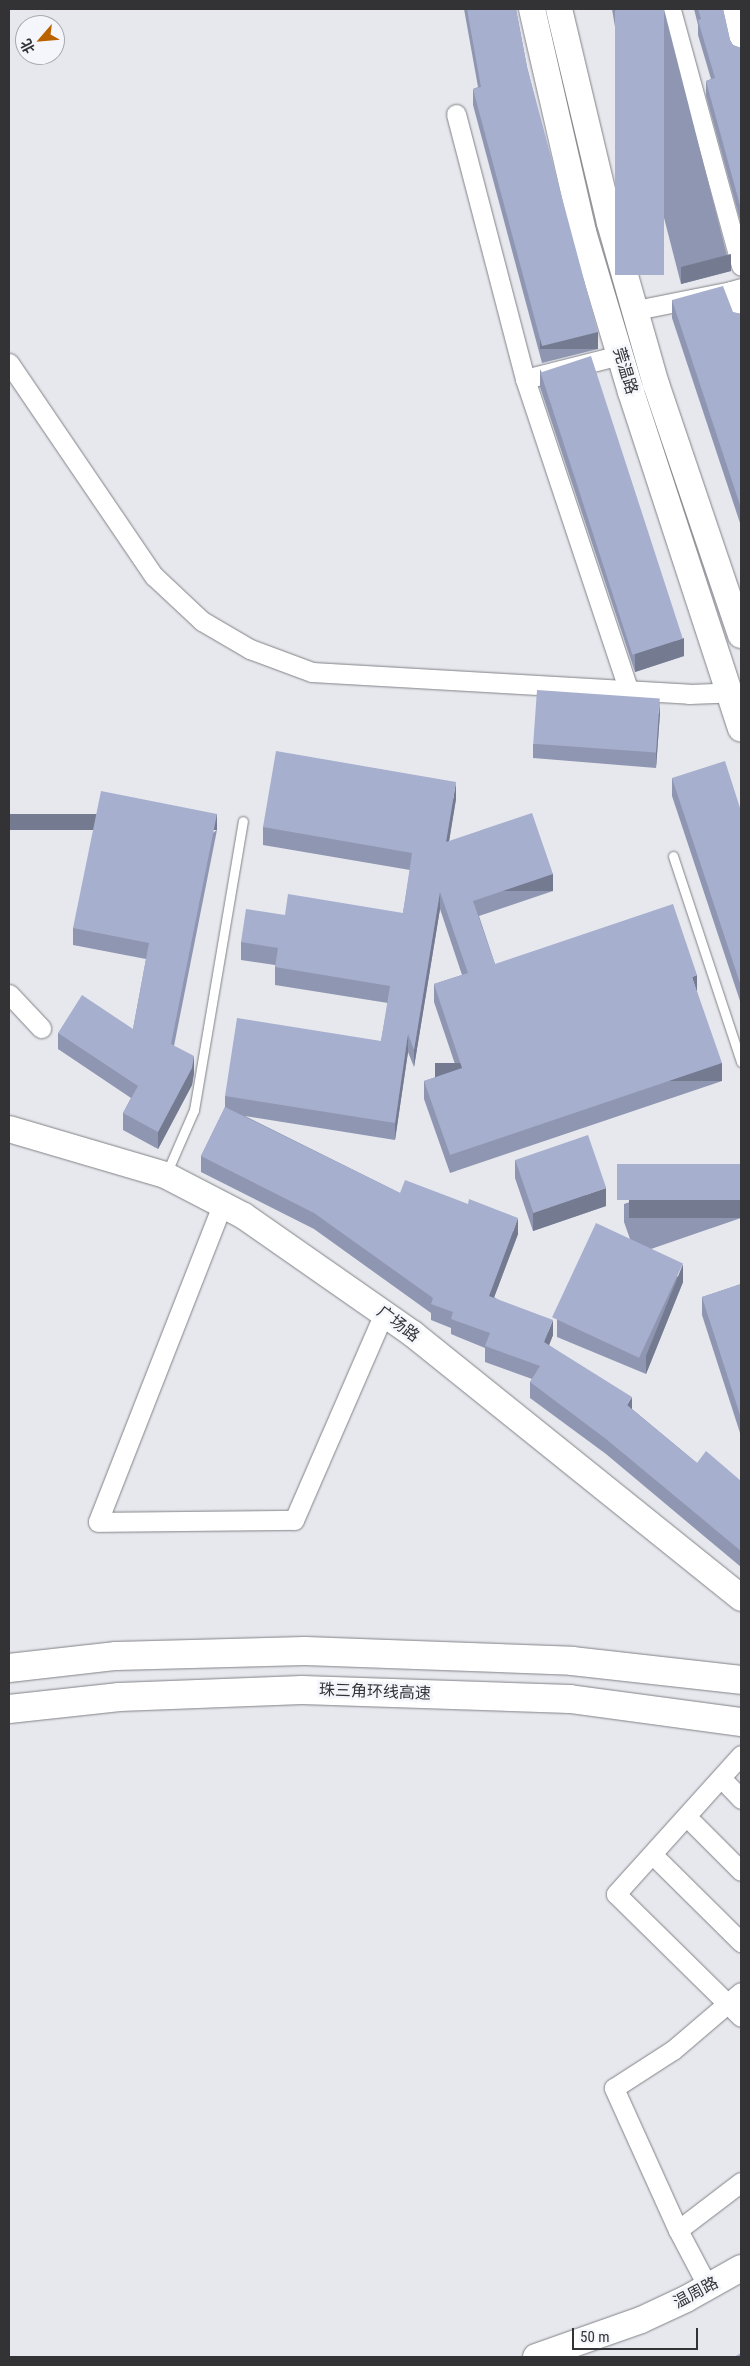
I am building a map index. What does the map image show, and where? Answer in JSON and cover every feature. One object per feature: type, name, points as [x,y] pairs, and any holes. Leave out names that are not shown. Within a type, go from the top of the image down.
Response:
[{"type":"highway","points":[[9,1668],[116,1656],[305,1651],[572,1661],[741,1680]]},
{"type":"highway","name":"珠三角环线高速","points":[[9,1708],[119,1697],[302,1690],[570,1699],[741,1722]]},
{"type":"main road","name":"莞温路","points":[[532,9],[581,223],[620,355],[736,693],[741,728]]},
{"type":"main road","name":"莞温路","points":[[559,9],[585,124],[656,384],[741,635]]},
{"type":"main road","name":"广场路","points":[[9,1129],[165,1175],[222,1205],[315,1263],[384,1313],[741,1598]]},
{"type":"main road","name":"温周路","points":[[536,2357],[641,2320],[708,2287],[741,2268]]},
{"type":"main road","name":"温周路","points":[[583,2357],[694,2312],[741,2286]]},
{"type":"street","points":[[731,9],[741,52]]},
{"type":"street","points":[[671,10],[741,266]]},
{"type":"street","points":[[456,114],[525,379],[629,691]]},
{"type":"street","points":[[636,310],[736,289],[741,322]]},
{"type":"street","points":[[525,379],[620,355]]},
{"type":"street","points":[[9,363],[154,576],[202,621],[250,649],[312,672],[689,694],[736,693]]},
{"type":"street","points":[[9,994],[41,1028]]},
{"type":"street","points":[[222,1205],[98,1522],[294,1520],[384,1313]]},
{"type":"street","points":[[708,2287],[678,2230],[614,2088],[737,2004],[616,1894],[688,1818],[741,1755]]},
{"type":"street","points":[[722,1779],[741,1799]]},
{"type":"street","points":[[688,1818],[741,1871]]},
{"type":"street","points":[[654,1855],[741,1942]]},
{"type":"street","points":[[678,2230],[741,2182]]},
{"type":"lane","points":[[165,1175],[194,1110],[243,821]]},
{"type":"lane","points":[[673,856],[741,1062]]},
{"type":"building","points":[[467,9],[516,9],[527,67],[598,332],[542,346],[473,89],[481,87]]},
{"type":"building","points":[[615,9],[664,9],[664,275],[615,275]]},
{"type":"building","points":[[698,9],[723,9],[730,40],[733,45],[741,48],[741,209],[706,81],[715,78],[698,20],[701,19]]},
{"type":"building","points":[[723,286],[733,312],[741,314],[741,508],[672,300]]},
{"type":"building","points":[[591,356],[683,638],[632,655],[541,372]]},
{"type":"building","points":[[537,690],[660,699],[656,752],[533,744]]},
{"type":"building","points":[[276,751],[456,782],[446,842],[532,813],[553,874],[473,901],[495,964],[673,904],[697,975],[692,977],[722,1063],[450,1155],[424,1081],[462,1068],[434,984],[468,973],[440,892],[414,1050],[408,1034],[395,1123],[225,1096],[237,1018],[381,1041],[390,986],[275,967],[278,948],[241,942],[246,909],[285,915],[288,894],[403,913],[412,853],[263,827]]},
{"type":"building","points":[[725,761],[741,811],[741,986],[672,778]]},
{"type":"building","points":[[101,791],[217,814],[171,1044],[194,1056],[192,1068],[158,1132],[123,1113],[138,1086],[58,1033],[82,995],[133,1029],[149,943],[73,928]]},
{"type":"building","points":[[225,1107],[400,1193],[405,1180],[468,1204],[469,1199],[518,1218],[489,1296],[553,1320],[544,1342],[632,1397],[627,1405],[697,1463],[706,1451],[741,1481],[741,1551],[606,1439],[530,1382],[540,1366],[485,1346],[490,1333],[451,1319],[453,1312],[431,1304],[433,1298],[314,1213],[201,1156]]},
{"type":"building","points":[[588,1135],[606,1188],[533,1213],[515,1160]]},
{"type":"building","points":[[617,1164],[741,1164],[741,1200],[617,1200]]},
{"type":"building","points":[[596,1223],[683,1264],[639,1358],[552,1317]]},
{"type":"building","points":[[741,1284],[741,1418],[702,1297]]}]
